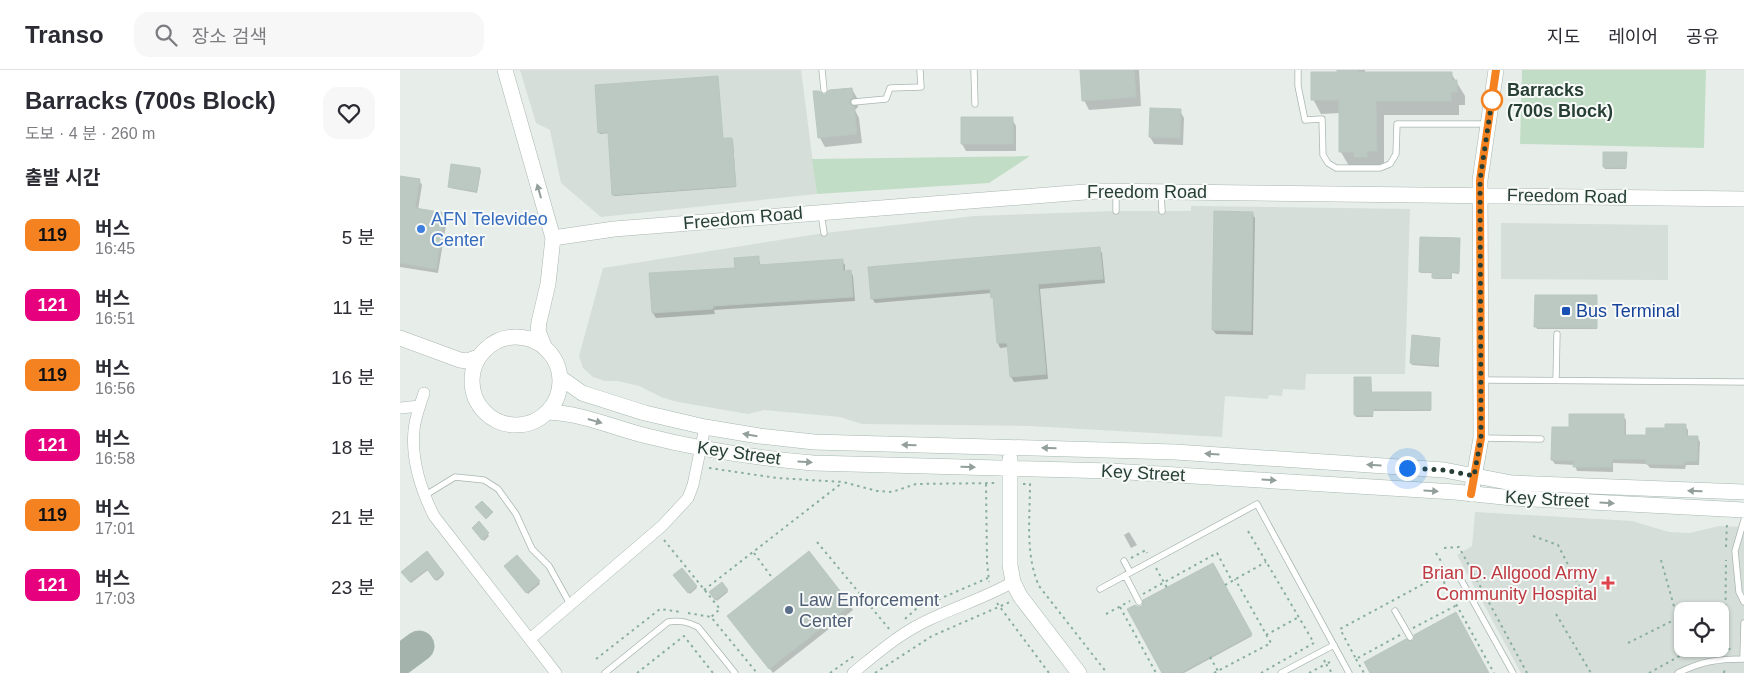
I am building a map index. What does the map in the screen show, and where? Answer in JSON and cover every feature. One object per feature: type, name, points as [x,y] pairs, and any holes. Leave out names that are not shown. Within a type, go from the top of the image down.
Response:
[{"type":"main road","points":[[505,70],[552,238],[548,284],[538,331],[544,346]]},
{"type":"main road","points":[[1471,494],[1481,438],[1480,180],[1496,70]]},
{"type":"main road","name":"Freedom Road","points":[[552,238],[614,229],[1116,191],[1744,198]]},
{"type":"main road","points":[[520,336],[534,328],[539,322]]},
{"type":"main road","points":[[520,336],[535,340],[544,346],[556,360],[561,378],[558,397],[548,412],[534,421],[523,424],[507,424],[496,420],[486,413],[477,401],[473,390],[472,375],[478,357],[497,340],[509,337],[520,336]]},
{"type":"main road","points":[[400,338],[460,360],[467,361],[478,357]]},
{"type":"main road","points":[[460,360],[472,375]]},
{"type":"main road","name":"Key Street","points":[[561,378],[582,393],[645,413],[706,427],[759,436],[814,442],[1175,452],[1444,470],[1512,483],[1744,492]]},
{"type":"main road","name":"Key Street","points":[[548,412],[565,413],[645,436],[701,449],[758,458],[813,463],[1010,476],[1147,473],[1513,498],[1744,510]]},
{"type":"main road","points":[[1010,447],[1010,565],[1013,582],[1020,596],[1079,673]]},
{"type":"street","points":[[424,393],[414,430],[414,449],[424,496],[434,516],[556,673]]},
{"type":"street","points":[[400,408],[420,406]]},
{"type":"street","points":[[530,639],[656,531],[688,498],[693,485],[706,427]]},
{"type":"street","points":[[853,673],[903,634],[992,594],[1013,582]]},
{"type":"lane","points":[[822,70],[824,90]]},
{"type":"lane","points":[[854,102],[886,98],[890,88],[921,87],[920,70]]},
{"type":"lane","points":[[974,70],[975,104]]},
{"type":"lane","points":[[1298,70],[1298,86],[1305,120],[1322,119],[1324,156],[1328,163],[1336,168],[1380,168],[1390,164],[1396,154],[1396,124],[1488,124]]},
{"type":"lane","points":[[1116,191],[1116,211]]},
{"type":"lane","points":[[1161,191],[1162,211]]},
{"type":"lane","points":[[821,212],[824,233]]},
{"type":"lane","points":[[1556,380],[1557,334]]},
{"type":"lane","points":[[1481,380],[1744,382]]},
{"type":"lane","points":[[1481,438],[1541,439]]},
{"type":"lane","points":[[424,496],[455,477],[484,480],[498,489],[516,514],[532,550],[549,566],[570,604]]},
{"type":"lane","points":[[1100,589],[1256,504],[1349,673]]},
{"type":"lane","points":[[1744,520],[1735,552],[1739,592],[1744,602]]},
{"type":"lane","points":[[1124,561],[1138,600]]},
{"type":"lane","points":[[1460,576],[1513,673]]},
{"type":"lane","points":[[1395,611],[1410,637]]},
{"type":"lane","points":[[605,673],[668,622],[676,621],[691,623],[698,627],[735,673]]},
{"type":"lane","points":[[1678,673],[1695,664],[1713,660],[1744,659],[1744,624]]},
{"type":"lane","points":[[1281,673],[1334,644]]},
{"type":"path","points":[[697,466],[777,478],[843,482],[877,491],[892,492],[916,484],[986,484],[1010,476],[1030,484],[1030,556],[1039,586],[1107,673]]},
{"type":"path","points":[[704,590],[843,482]]},
{"type":"path","points":[[903,620],[916,610],[988,578],[986,484]]},
{"type":"path","points":[[1726,551],[1727,522]]},
{"type":"path","points":[[656,531],[720,609],[711,617]]},
{"type":"path","points":[[1248,531],[1314,643],[1260,673]]},
{"type":"path","points":[[1533,536],[1558,545],[1585,598]]},
{"type":"path","points":[[817,542],[890,630],[896,626]]},
{"type":"path","points":[[1444,548],[1459,547],[1527,673]]},
{"type":"path","points":[[1124,561],[1146,550],[1166,588]]},
{"type":"path","points":[[753,552],[773,579]]},
{"type":"path","points":[[1106,614],[1120,606],[1138,600],[1164,582],[1217,553],[1271,643],[1214,673]]},
{"type":"path","points":[[1436,553],[1444,566],[1440,575],[1494,673]]},
{"type":"path","points":[[1725,602],[1726,559]]},
{"type":"path","points":[[1661,560],[1674,607]]},
{"type":"path","points":[[1225,585],[1266,562]]},
{"type":"path","points":[[1120,606],[1156,673]]},
{"type":"path","points":[[596,659],[660,608],[711,617],[757,673]]},
{"type":"path","points":[[875,673],[932,636],[999,608],[1049,673]]},
{"type":"path","points":[[1556,614],[1591,673]]},
{"type":"path","points":[[1266,635],[1298,617]]},
{"type":"path","points":[[1628,643],[1674,620]]},
{"type":"path","points":[[637,673],[684,636],[713,673]]},
{"type":"path","points":[[1729,649],[1743,649]]},
{"type":"path","points":[[1210,657],[1219,672]]},
{"type":"path","points":[[1649,673],[1678,657]]},
{"type":"path","points":[[1356,659],[1364,673]]},
{"type":"path","points":[[1724,673],[1725,660]]},
{"type":"path","points":[[1309,673],[1326,664],[1332,673]]},
{"type":"shaded area","points":[[520,70],[801,70],[817,194],[601,217],[561,183],[550,130],[536,123]]},
{"type":"shaded area","points":[[1191,206],[1410,209],[1405,374],[1306,374],[1305,390],[1283,389],[1282,396],[1269,395],[1268,399],[1225,396],[1222,437],[1030,426],[862,424],[840,417],[764,410],[748,414],[678,402],[661,397],[639,386],[618,381],[605,381],[593,377],[583,368],[579,356],[603,268],[824,233],[975,216],[1116,211],[1191,211]]},
{"type":"shaded area","points":[[1501,223],[1668,225],[1668,280],[1501,279]]},
{"type":"shaded area","name":"Brian D. Allgood Army Community Hospital","points":[[1475,512],[1632,521],[1669,532],[1690,533],[1719,526],[1744,527],[1744,673],[1521,673],[1457,555],[1472,546]]},
{"type":"green space","points":[[1522,70],[1706,70],[1704,148],[1520,144]]},
{"type":"green space","points":[[1030,156],[989,183],[817,194],[812,159]]},
{"type":"building","points":[[1080,70],[1134,70],[1136,97],[1082,101]]},
{"type":"building","points":[[1337,70],[1358,70],[1358,72],[1452,72],[1452,80],[1457,80],[1457,92],[1451,92],[1451,101],[1376,101],[1377,151],[1367,151],[1367,157],[1354,157],[1354,152],[1339,152],[1339,100],[1311,100],[1311,72],[1337,72]]},
{"type":"building","points":[[718,76],[723,138],[732,138],[736,186],[612,195],[608,132],[598,133],[595,85]]},
{"type":"building","points":[[852,88],[853,97],[849,103],[854,107],[857,134],[818,138],[813,91],[819,91],[824,95],[829,90]]},
{"type":"building","points":[[1150,108],[1181,109],[1180,138],[1149,137]]},
{"type":"building","points":[[961,117],[1013,117],[1013,144],[961,144]]},
{"type":"building","points":[[1603,152],[1627,152],[1626,168],[1603,167]]},
{"type":"building","points":[[451,164],[480,168],[477,191],[448,187]]},
{"type":"building","name":"AFN Televideo Center","points":[[400,176],[420,179],[415,208],[445,213],[436,269],[400,263]]},
{"type":"building","points":[[1214,211],[1253,212],[1251,331],[1212,330]]},
{"type":"building","points":[[1420,237],[1460,238],[1459,272],[1452,272],[1451,278],[1432,278],[1432,272],[1419,272]]},
{"type":"building","points":[[1100,247],[1103,279],[1038,284],[1046,374],[1010,377],[1007,343],[997,343],[993,297],[991,298],[990,289],[871,299],[868,267]]},
{"type":"building","points":[[759,256],[759,265],[843,259],[843,271],[851,270],[853,297],[713,306],[713,309],[652,313],[649,273],[735,268],[734,258]]},
{"type":"building","name":"Bus Terminal","points":[[1535,295],[1597,295],[1597,328],[1534,327]]},
{"type":"building","points":[[1412,335],[1440,338],[1438,365],[1410,363]]},
{"type":"building","points":[[1354,377],[1371,377],[1371,392],[1431,392],[1431,410],[1373,409],[1373,415],[1354,415]]},
{"type":"building","points":[[1569,414],[1624,414],[1624,435],[1646,435],[1646,428],[1665,428],[1665,424],[1686,424],[1686,436],[1698,436],[1697,461],[1684,461],[1684,465],[1646,464],[1646,459],[1612,459],[1612,467],[1573,467],[1574,461],[1551,460],[1552,427],[1569,427]]},
{"type":"building","points":[[482,501],[493,512],[486,519],[475,507]]},
{"type":"building","points":[[479,521],[489,533],[482,540],[472,528]]},
{"type":"building","points":[[427,551],[444,573],[435,580],[427,569],[410,582],[401,572]]},
{"type":"building","name":"Law Enforcement Center","points":[[809,551],[851,605],[769,669],[727,616]]},
{"type":"building","points":[[517,555],[540,581],[526,593],[504,566]]},
{"type":"building","points":[[1213,563],[1252,634],[1180,673],[1162,673],[1127,609],[1135,605],[1138,607],[1142,606],[1143,600]]},
{"type":"building","points":[[682,568],[697,586],[688,593],[673,575]]},
{"type":"building","points":[[722,582],[728,590],[715,600],[709,592]]},
{"type":"building","points":[[1456,612],[1489,673],[1370,673],[1364,662],[1406,639],[1412,641],[1414,635]]},
{"type":"taxiway","points":[[400,660],[419,646]]},
{"type":"bus line","name":"119","points":[[1471,494],[1481,438],[1480,180],[1496,70]]},
{"type":"place","name":"Barracks (700s Block)","points":[[1492,100]]},
{"type":"place","name":"AFN Televideo Center","points":[[421,229]]},
{"type":"place","name":"Bus Terminal","points":[[1566,311]]},
{"type":"place","name":"Brian D. Allgood Army Community Hospital","points":[[1608,583]]},
{"type":"place","name":"Law Enforcement Center","points":[[789,610]]},
{"type":"route","points":[[1407,468],[1444,470],[1474,476],[1481,438],[1480,180],[1492,100]]}]
